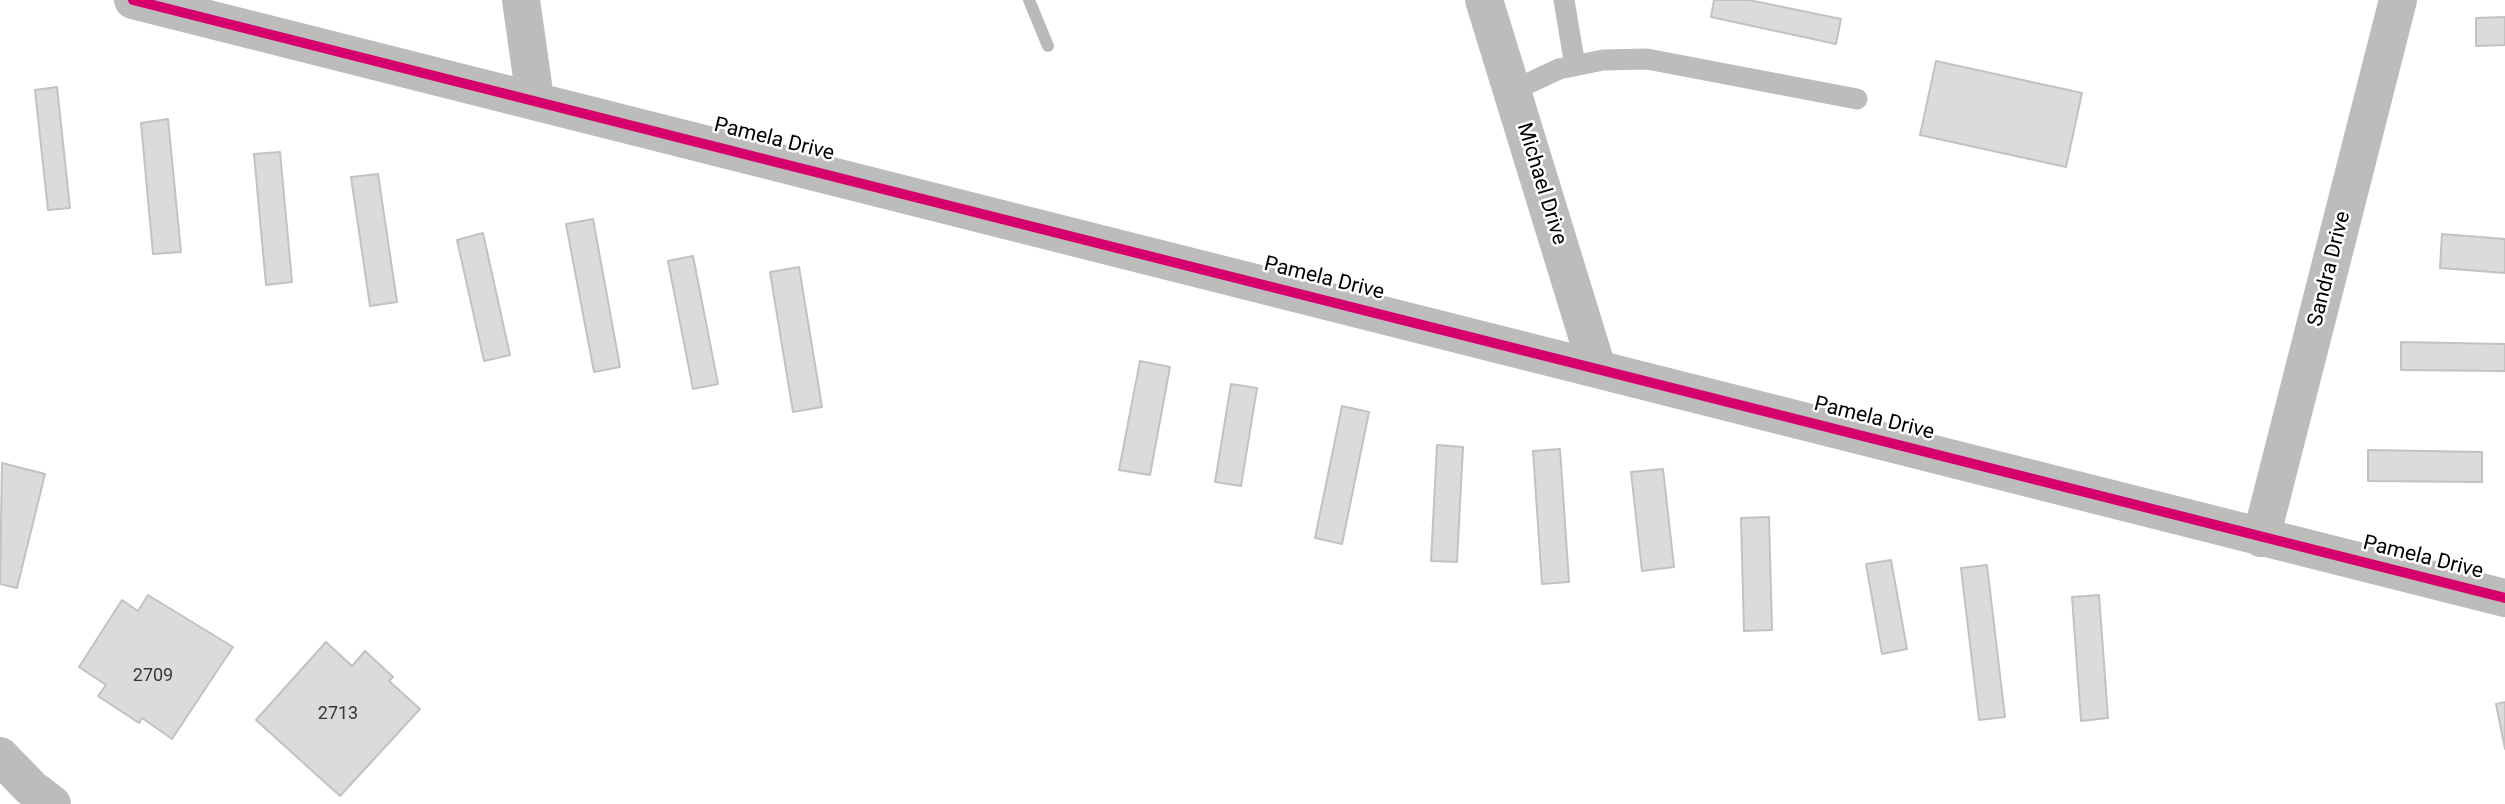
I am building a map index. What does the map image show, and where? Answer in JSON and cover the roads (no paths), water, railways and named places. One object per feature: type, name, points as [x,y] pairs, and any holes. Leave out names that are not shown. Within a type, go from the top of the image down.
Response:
[{"type":"street","name":"Pamela Drive","points":[[133,0],[535,99],[2505,598]]},
{"type":"street","points":[[521,0],[535,99]]},
{"type":"street","name":"Michael Drive","points":[[1484,0],[1598,368]]},
{"type":"street","name":"Sandra Drive","points":[[2261,538],[2398,0]]},
{"type":"street","points":[[0,756],[31,788],[52,804]]},
{"type":"lane","points":[[1564,0],[1574,66]]},
{"type":"lane","points":[[1512,91],[1559,69],[1602,60],[1647,59],[1857,99]]},
{"type":"waterway","points":[[1029,0],[1048,46]]}]
